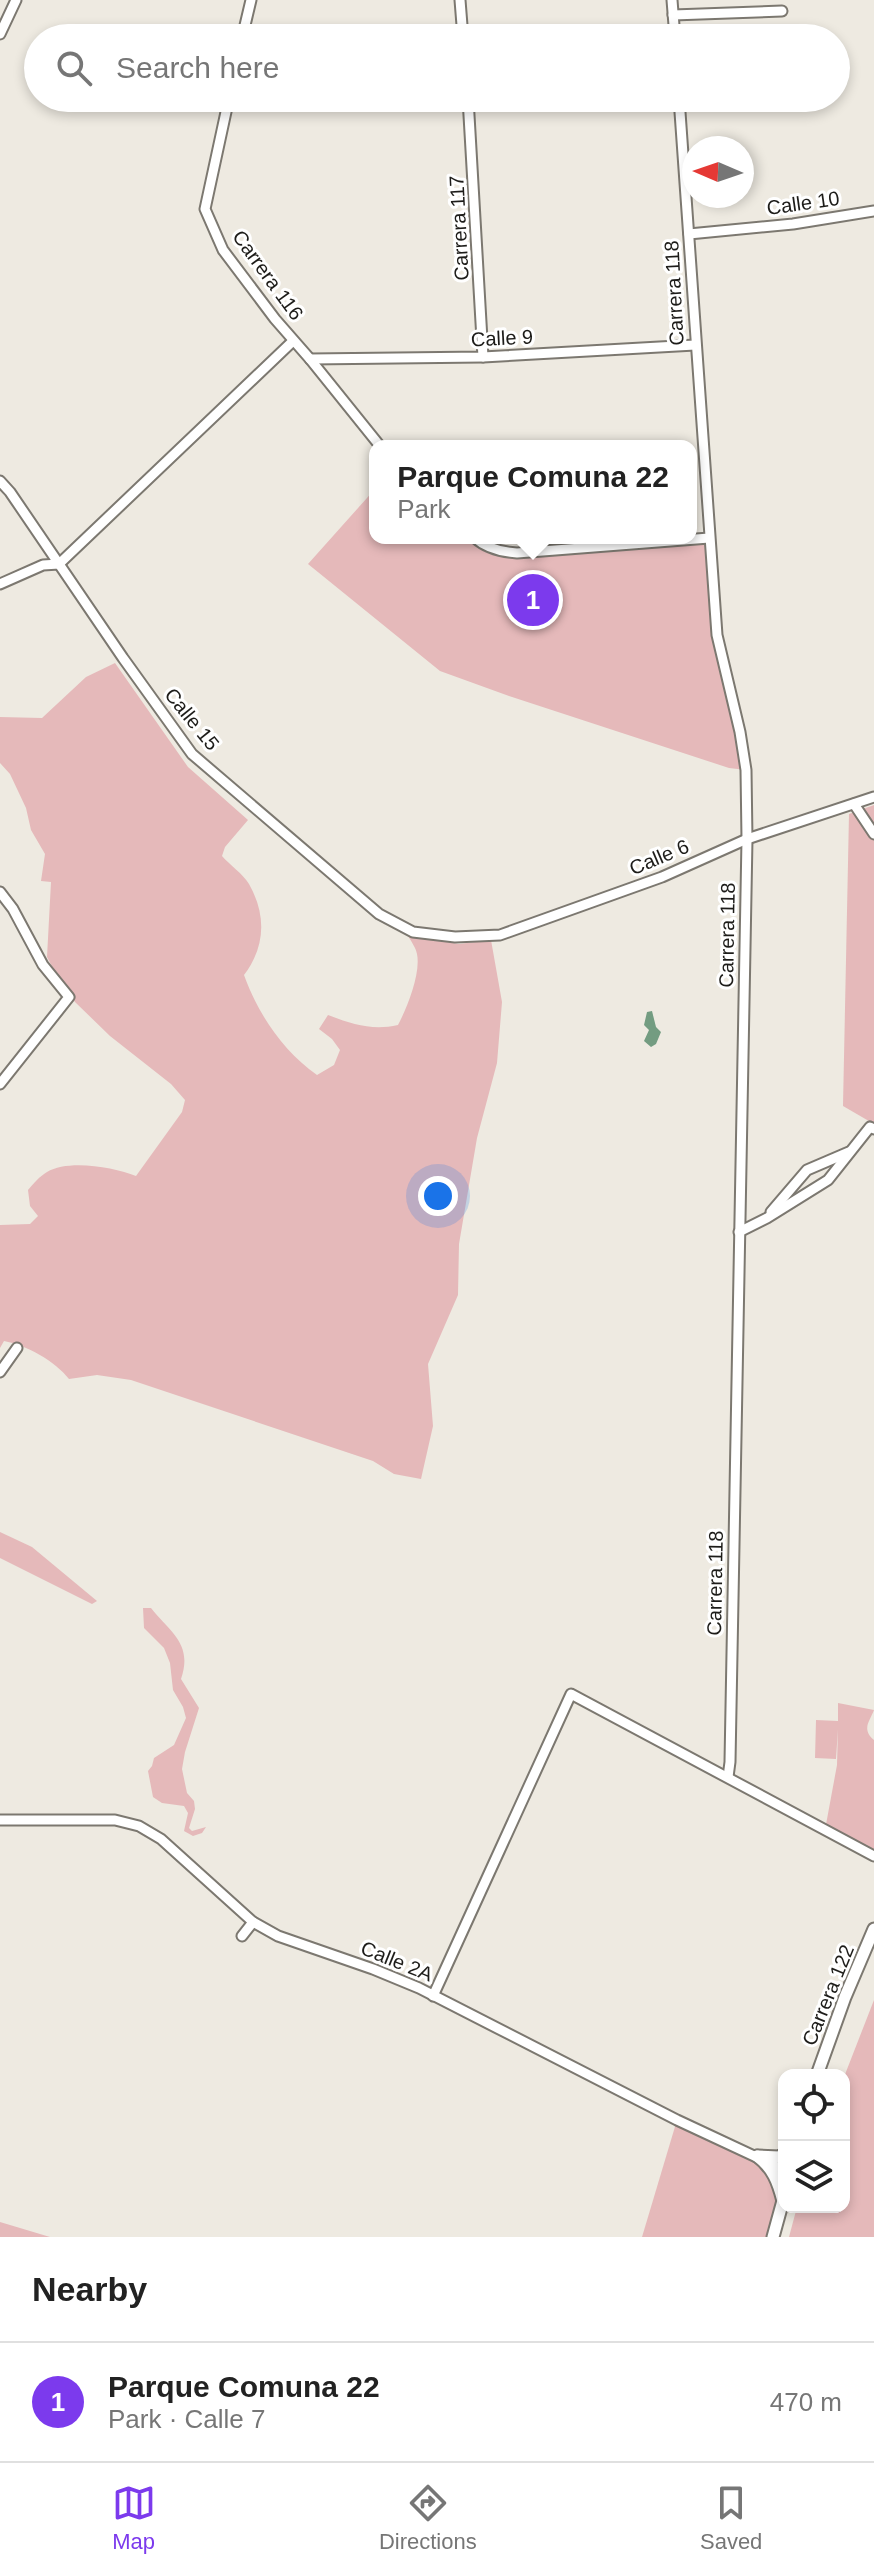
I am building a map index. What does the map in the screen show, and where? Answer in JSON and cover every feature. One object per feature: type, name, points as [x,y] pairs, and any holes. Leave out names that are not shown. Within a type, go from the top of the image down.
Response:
[{"type":"street","points":[[0,34],[16,0]]},
{"type":"street","points":[[245,24],[251,0]]},
{"type":"street","points":[[460,0],[462,24]]},
{"type":"street","points":[[672,0],[674,24]]},
{"type":"street","points":[[673,15],[782,11]]},
{"type":"street","name":"Carrera 116","points":[[226,112],[205,209],[223,250],[375,440]]},
{"type":"street","name":"Carrera 117","points":[[469,112],[483,357]]},
{"type":"street","name":"Carrera 118","points":[[680,112],[717,635],[746,770],[731,1747],[728,1777]]},
{"type":"street","name":"Calle 10","points":[[689,234],[793,224],[874,211]]},
{"type":"street","points":[[0,584],[43,565],[59,564],[293,341]]},
{"type":"street","name":"Calle 9","points":[[310,359],[483,357],[695,345]]},
{"type":"street","name":"Calle 15","points":[[0,481],[192,754],[379,914],[413,932],[455,937]]},
{"type":"street","points":[[697,539],[709,538]]},
{"type":"street","points":[[482,544],[517,553],[632,544]]},
{"type":"street","name":"Calle 6","points":[[455,937],[500,935],[540,922],[662,877],[747,839],[874,797]]},
{"type":"street","points":[[854,804],[874,834]]},
{"type":"street","points":[[0,892],[13,909],[43,965],[69,997],[0,1084]]},
{"type":"street","points":[[739,1232],[828,1180],[870,1127],[874,1129]]},
{"type":"street","points":[[767,1218],[807,1170],[853,1151]]},
{"type":"street","points":[[0,1372],[17,1348]]},
{"type":"street","points":[[433,1996],[571,1694],[874,1856]]},
{"type":"street","name":"Calle 2A","points":[[0,1820],[115,1820],[139,1826],[161,1839],[253,1922],[278,1936],[373,1969],[433,1996],[677,2120],[778,2167]]},
{"type":"street","points":[[242,1936],[253,1922]]},
{"type":"street","name":"Carrera 122","points":[[819,2069],[874,1929]]},
{"type":"street","points":[[757,2156],[778,2157]]},
{"type":"street","points":[[757,2156],[768,2164],[778,2184]]},
{"type":"street","points":[[773,2237],[779,2213]]},
{"type":"shaded area","points":[[369,496],[369,544],[486,544],[496,550],[602,544],[697,544],[697,539],[709,538],[717,635],[746,770],[729,768],[440,671],[308,564]]},
{"type":"shaded area","points":[[115,663],[188,767],[248,820],[225,847],[222,856],[246,880],[259,908],[260,942],[244,975],[273,1031],[293,1055],[317,1075],[334,1065],[340,1050],[319,1029],[328,1015],[371,1027],[398,1025],[417,971],[416,952],[408,936],[459,944],[491,940],[502,1002],[497,1063],[477,1138],[459,1244],[458,1295],[428,1364],[433,1426],[421,1479],[394,1474],[373,1461],[131,1380],[97,1375],[69,1379],[56,1366],[31,1350],[4,1341],[0,1348],[0,1225],[30,1224],[38,1216],[30,1206],[28,1190],[47,1172],[56,1168],[91,1166],[136,1176],[182,1112],[185,1100],[171,1084],[110,1036],[75,1002],[57,976],[47,957],[51,882],[41,881],[45,854],[31,830],[26,808],[10,774],[0,763],[0,717],[42,718],[86,677]]},
{"type":"shaded area","points":[[874,805],[874,1124],[843,1106],[849,814]]},
{"type":"shaded area","points":[[652,1011],[656,1027],[661,1032],[656,1044],[651,1047],[644,1041],[649,1030],[644,1025],[647,1012]]},
{"type":"shaded area","points":[[0,1532],[32,1547],[97,1601],[92,1604],[0,1558]]},
{"type":"shaded area","points":[[143,1608],[151,1608],[178,1640],[184,1657],[181,1679],[199,1708],[182,1769],[187,1793],[194,1801],[195,1809],[189,1828],[192,1831],[206,1827],[202,1833],[193,1836],[184,1831],[188,1813],[184,1806],[162,1803],[153,1797],[148,1771],[154,1758],[174,1745],[186,1718],[173,1690],[170,1663],[164,1648],[144,1628]]},
{"type":"shaded area","points":[[838,1703],[874,1710],[867,1729],[874,1740],[874,1856],[825,1830],[837,1765],[838,1729],[836,1759],[815,1758],[816,1720],[838,1721]]},
{"type":"shaded area","points":[[874,2000],[874,2237],[789,2237],[795,2213],[850,2213],[850,2069],[847,2069]]},
{"type":"shaded area","points":[[677,2120],[757,2156],[778,2185],[773,2237],[642,2237]]},
{"type":"shaded area","points":[[0,2222],[50,2237],[0,2237]]},
{"type":"place","name":"Parque Comuna 22","points":[[533,600]]}]
